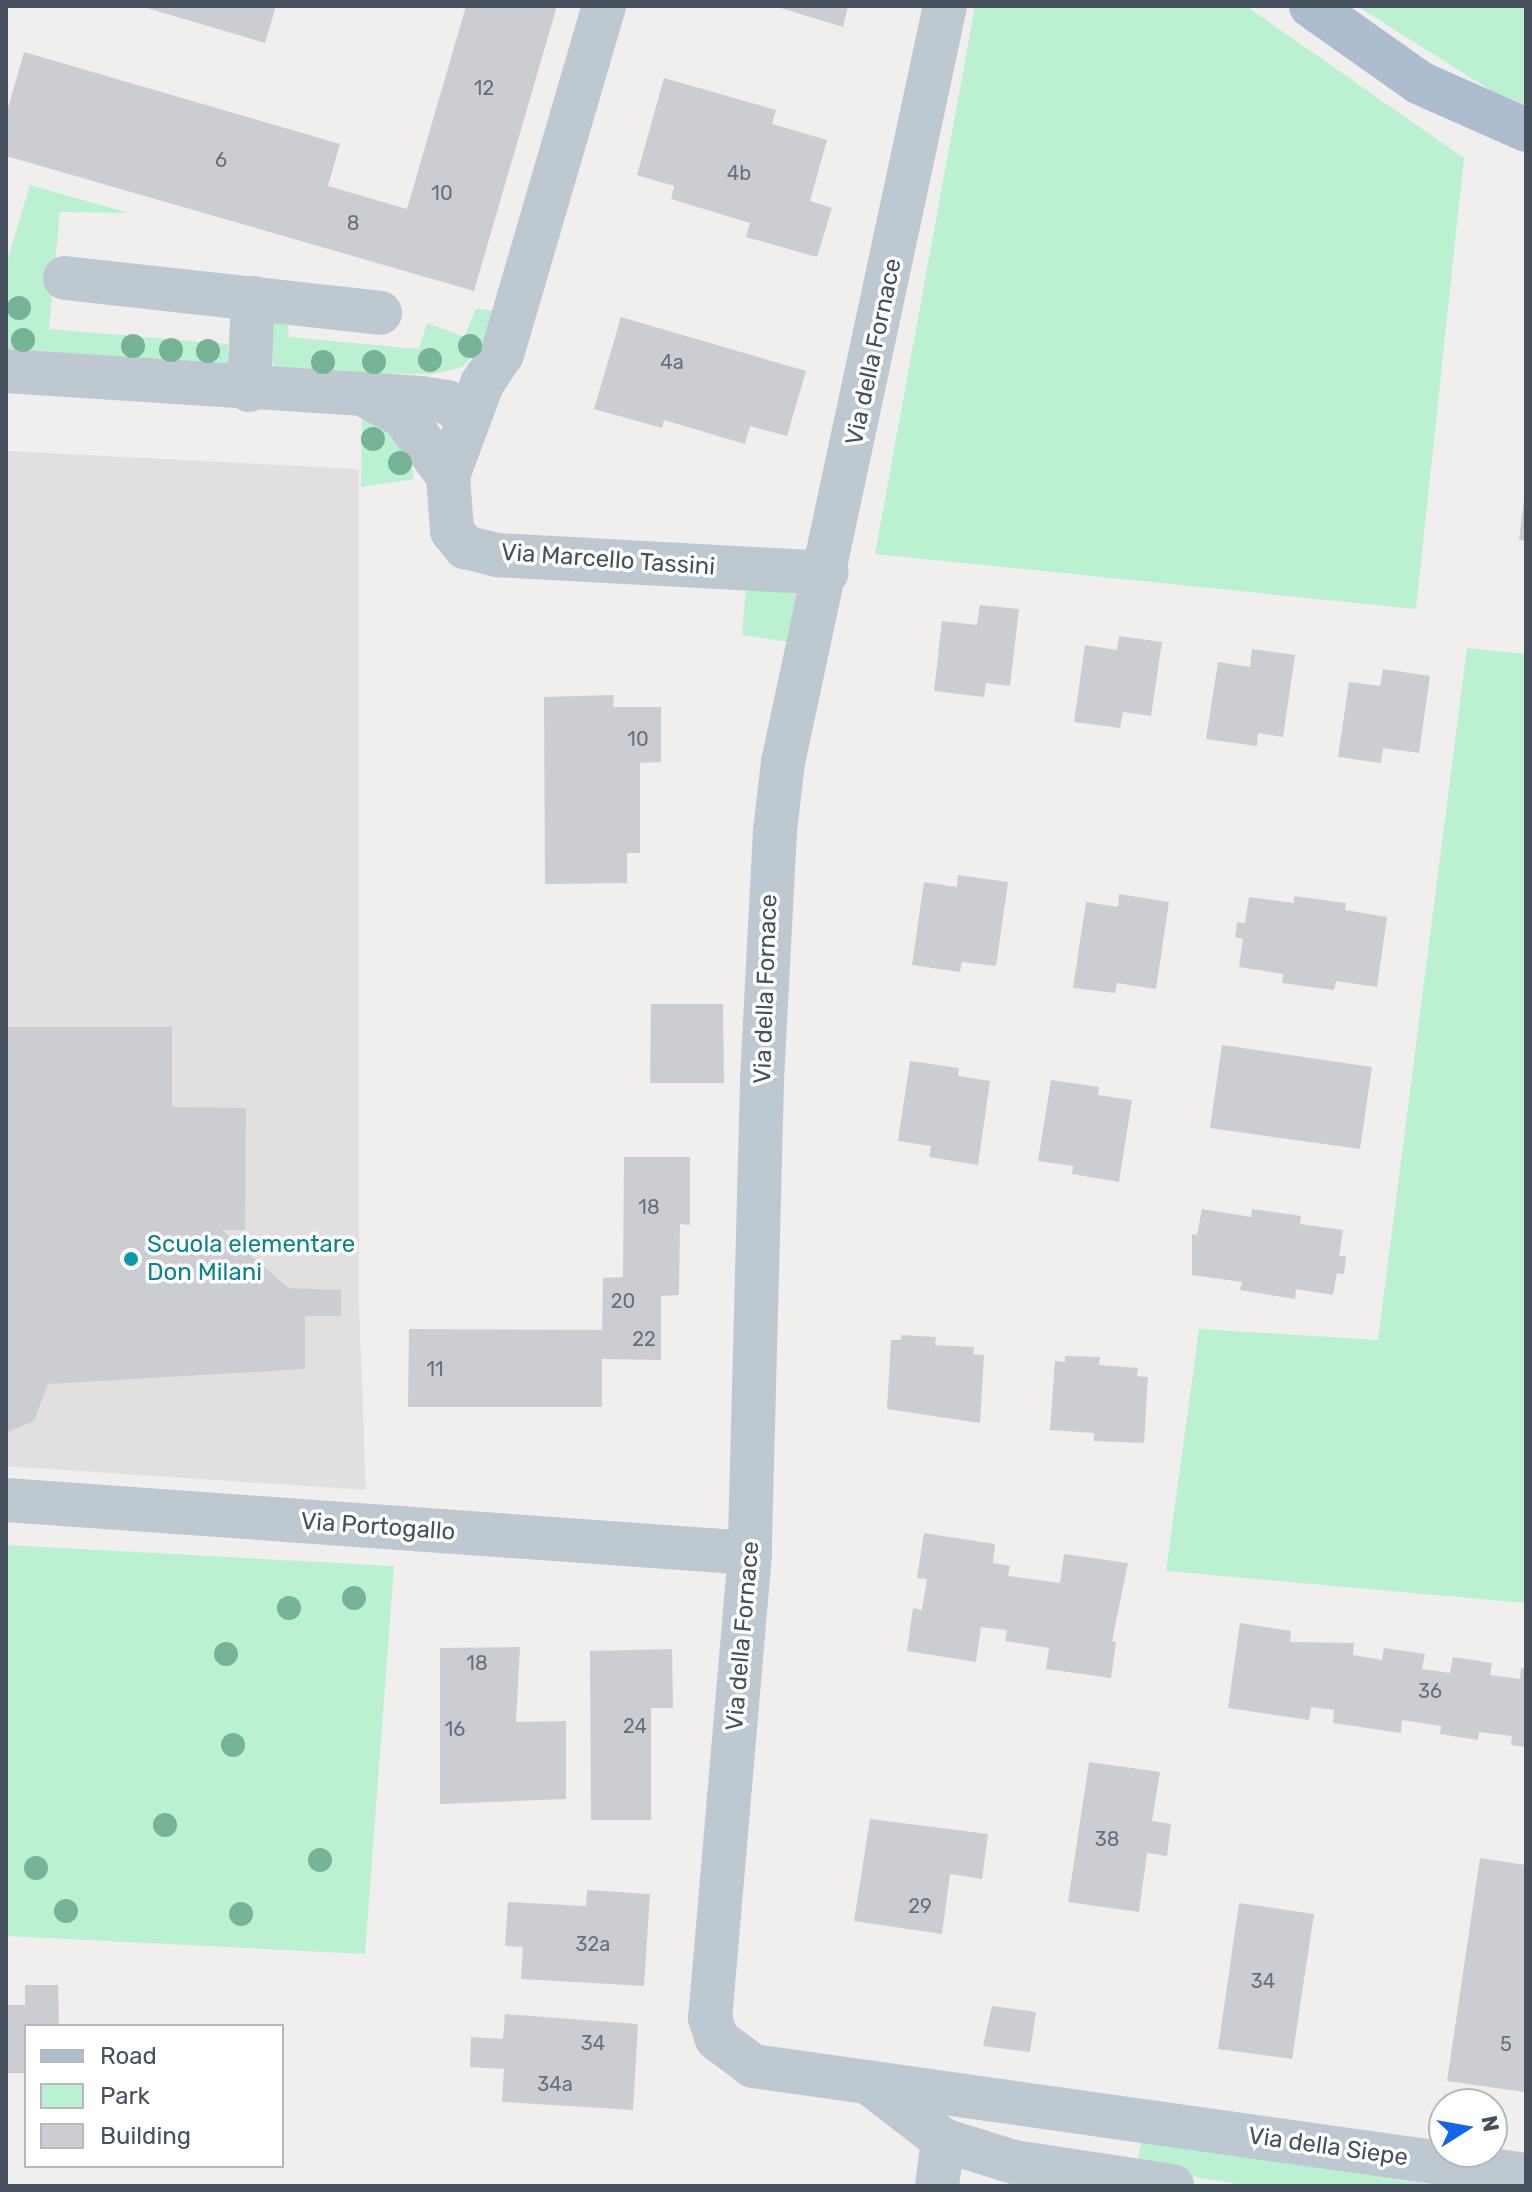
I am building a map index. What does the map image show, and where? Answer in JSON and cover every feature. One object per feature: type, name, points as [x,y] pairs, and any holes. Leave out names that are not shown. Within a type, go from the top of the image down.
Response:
[{"type":"main road","points":[[1311,6],[1420,83],[1526,130]]},
{"type":"street","name":"Via Marcello Tassini","points":[[604,6],[502,354],[469,418],[448,476],[452,531],[465,547],[496,555],[827,573]]},
{"type":"street","name":"Via della Fornace","points":[[709,1987],[750,1553],[770,876],[783,762],[827,573],[945,6]]},
{"type":"street","points":[[65,278],[380,313]]},
{"type":"street","points":[[249,390],[253,298]]},
{"type":"street","points":[[6,371],[447,402],[469,418]]},
{"type":"street","points":[[366,396],[403,416],[448,476]]},
{"type":"street","name":"Via Portogallo","points":[[6,1500],[750,1553]]},
{"type":"street","name":"Via della Siepe","points":[[709,1987],[710,2018],[717,2039],[733,2056],[753,2066],[1526,2175]]},
{"type":"street","name":"Via della Siepe","points":[[866,2081],[943,2140],[1014,2162],[1172,2186]]},
{"type":"street","points":[[1014,2162],[1023,2103]]},
{"type":"street","points":[[1120,2178],[1129,2118]]},
{"type":"street","points":[[937,2186],[943,2140]]},
{"type":"shaded area","points":[[6,451],[359,469],[359,1304],[366,1490],[6,1466]]},
{"type":"green space","points":[[975,6],[1246,6],[1464,158],[1416,609],[875,554]]},
{"type":"green space","points":[[1357,6],[1526,6],[1526,105],[1495,93]]},
{"type":"green space","points":[[30,185],[129,213],[60,212],[49,329],[228,344],[229,365],[6,352],[6,265]]},
{"type":"green space","points":[[270,308],[286,308],[289,337],[419,349],[427,323],[464,337],[476,309],[498,311],[480,349],[462,367],[433,374],[288,373],[273,365]]},
{"type":"green space","points":[[362,418],[390,432],[408,448],[414,479],[361,487]]},
{"type":"green space","points":[[746,588],[798,594],[789,642],[742,635]]},
{"type":"green space","points":[[1467,648],[1526,654],[1526,1603],[1166,1571],[1199,1329],[1378,1340]]},
{"type":"green space","points":[[6,1545],[394,1566],[365,1954],[6,1936]]},
{"type":"green space","points":[[1141,2141],[1439,2186],[1251,2186],[1137,2168]]},
{"type":"building","points":[[140,6],[276,6],[265,43]]},
{"type":"building","points":[[466,6],[557,6],[474,291],[6,156],[6,115],[24,52],[340,144],[328,186],[407,209]]},
{"type":"building","points":[[774,6],[848,6],[843,27]]},
{"type":"building","points":[[664,78],[776,110],[772,124],[827,140],[810,201],[832,208],[817,257],[746,237],[750,223],[671,199],[674,186],[637,175]]},
{"type":"building","points":[[621,317],[806,371],[787,436],[750,426],[745,444],[664,420],[662,428],[594,409]]},
{"type":"building","points":[[1526,500],[1526,541],[1519,540]]},
{"type":"building","points":[[980,605],[1019,609],[1010,686],[986,683],[984,697],[934,691],[942,621],[977,625]]},
{"type":"building","points":[[1119,636],[1162,642],[1151,716],[1123,712],[1120,728],[1074,722],[1085,645],[1117,650]]},
{"type":"building","points":[[1252,649],[1295,655],[1283,737],[1258,733],[1257,746],[1206,739],[1218,662],[1250,667]]},
{"type":"building","points":[[1383,669],[1430,676],[1419,753],[1383,748],[1381,763],[1338,757],[1349,682],[1380,686]]},
{"type":"building","points":[[614,695],[613,707],[661,707],[661,762],[640,763],[640,853],[627,853],[627,883],[545,884],[544,697]]},
{"type":"building","points":[[958,875],[1008,882],[996,966],[962,962],[960,972],[912,965],[924,882],[957,887]]},
{"type":"building","points":[[1119,894],[1169,902],[1156,989],[1117,983],[1115,993],[1073,988],[1086,902],[1118,907]]},
{"type":"building","points":[[1294,896],[1346,903],[1345,910],[1387,917],[1377,987],[1336,981],[1334,990],[1282,983],[1283,974],[1239,967],[1243,939],[1235,937],[1237,922],[1245,923],[1249,897],[1294,903]]},
{"type":"building","points":[[651,1004],[723,1004],[724,1083],[650,1083]]},
{"type":"building","name":"Scuola elementare Don Milani","points":[[6,1027],[172,1027],[172,1107],[246,1108],[245,1230],[222,1230],[288,1288],[341,1290],[341,1316],[305,1316],[305,1369],[48,1384],[34,1421],[6,1433]]},
{"type":"building","points":[[1222,1045],[1372,1067],[1360,1149],[1210,1128]]},
{"type":"building","points":[[910,1061],[959,1068],[958,1076],[990,1081],[978,1165],[929,1157],[931,1146],[898,1141]]},
{"type":"building","points":[[1051,1080],[1099,1087],[1098,1095],[1132,1100],[1119,1182],[1072,1174],[1073,1166],[1038,1161]]},
{"type":"building","points":[[624,1157],[690,1157],[690,1225],[680,1224],[679,1295],[661,1296],[661,1360],[602,1359],[602,1407],[408,1407],[409,1329],[602,1330],[603,1278],[623,1277]]},
{"type":"building","points":[[1202,1209],[1251,1217],[1252,1209],[1301,1216],[1300,1224],[1343,1230],[1339,1256],[1346,1256],[1344,1274],[1337,1273],[1333,1295],[1296,1289],[1295,1299],[1240,1290],[1242,1282],[1192,1275],[1192,1234],[1197,1235]]},
{"type":"building","points":[[902,1335],[936,1337],[935,1345],[974,1347],[973,1354],[984,1355],[980,1423],[887,1409],[891,1340],[901,1340]]},
{"type":"building","points":[[1065,1356],[1100,1357],[1099,1365],[1138,1368],[1137,1376],[1148,1377],[1144,1443],[1094,1441],[1094,1433],[1050,1430],[1055,1361],[1065,1362]]},
{"type":"building","points":[[924,1533],[995,1544],[993,1563],[1010,1566],[1008,1576],[1060,1583],[1064,1554],[1128,1563],[1112,1641],[1116,1642],[1111,1678],[1046,1669],[1049,1648],[1005,1641],[1007,1630],[981,1627],[976,1662],[907,1651],[913,1608],[922,1610],[927,1579],[917,1578]]},
{"type":"building","points":[[1240,1623],[1291,1631],[1290,1642],[1354,1643],[1353,1655],[1382,1660],[1384,1648],[1425,1654],[1422,1669],[1450,1673],[1453,1657],[1492,1663],[1490,1675],[1520,1679],[1521,1668],[1526,1669],[1526,1747],[1511,1745],[1512,1736],[1479,1732],[1478,1740],[1440,1734],[1441,1726],[1402,1720],[1401,1733],[1333,1723],[1334,1710],[1311,1707],[1309,1720],[1228,1708]]},
{"type":"building","points":[[520,1647],[516,1722],[566,1721],[566,1799],[440,1804],[440,1648]]},
{"type":"building","points":[[672,1649],[673,1708],[651,1708],[651,1820],[591,1820],[590,1651]]},
{"type":"building","points":[[1089,1762],[1160,1772],[1152,1821],[1171,1824],[1167,1856],[1147,1853],[1139,1912],[1068,1902]]},
{"type":"building","points":[[870,1819],[988,1834],[982,1879],[950,1874],[942,1934],[854,1921]]},
{"type":"building","points":[[1480,1858],[1526,1865],[1524,2092],[1447,2081]]},
{"type":"building","points":[[587,1890],[650,1894],[644,1986],[521,1979],[523,1947],[505,1946],[508,1902],[586,1906]]},
{"type":"building","points":[[1239,1903],[1314,1914],[1292,2059],[1218,2049]]},
{"type":"building","points":[[25,1985],[58,1985],[59,2024],[24,2024],[24,2073],[6,2073],[6,2005],[25,2005]]},
{"type":"building","points":[[992,2006],[1036,2012],[1030,2052],[983,2046]]},
{"type":"building","points":[[505,2014],[638,2024],[633,2110],[502,2102],[504,2069],[470,2067],[471,2037],[503,2039]]},
{"type":"place","name":"Scuola elementare Don Milani","points":[[131,1259]]}]
